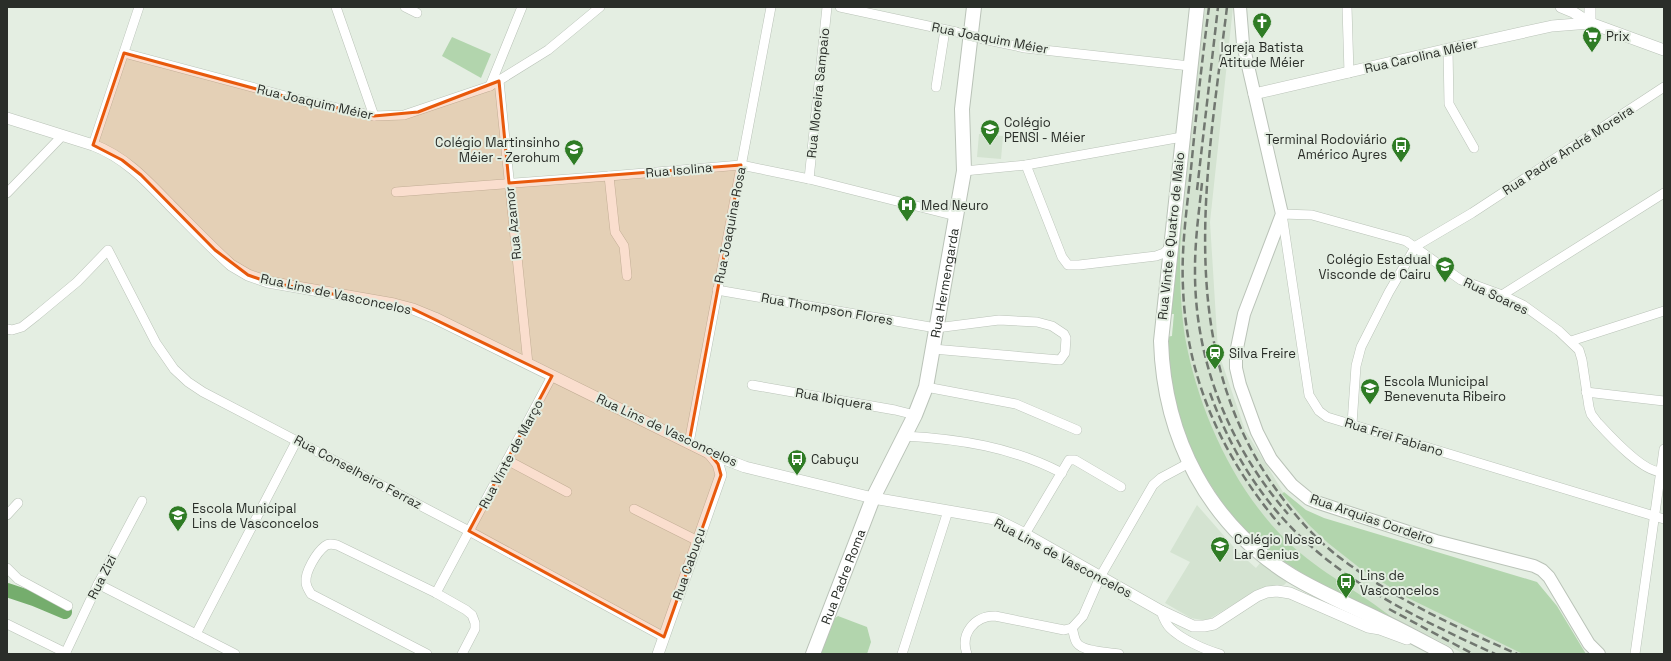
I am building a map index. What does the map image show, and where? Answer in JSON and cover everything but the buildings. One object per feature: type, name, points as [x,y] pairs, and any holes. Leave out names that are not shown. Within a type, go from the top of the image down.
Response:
[{"type":"main road","name":"Rua Hermengarda","points":[[872,498],[915,415],[926,387],[964,171],[962,109],[974,7]]},
{"type":"main road","name":"Rua Vinte e Quatro de Maio","points":[[1197,7],[1162,318],[1161,354],[1164,381],[1172,420],[1185,465],[1200,483],[1225,519],[1254,548],[1273,563],[1318,591],[1385,622],[1446,654]]},
{"type":"main road","points":[[1240,7],[1243,44],[1282,214]]},
{"type":"main road","name":"Rua Arquias Cordeiro","points":[[1282,214],[1249,299],[1236,353],[1236,368],[1240,385],[1256,432],[1271,459],[1292,485],[1309,499],[1316,502],[1436,541],[1527,563],[1542,570],[1549,577],[1589,644],[1595,652],[1599,654]]},
{"type":"main road","name":"Rua Padre Roma","points":[[813,654],[872,498]]},
{"type":"street","points":[[93,145],[139,7]]},
{"type":"street","points":[[336,7],[374,116]]},
{"type":"street","points":[[404,7],[417,13]]},
{"type":"street","points":[[490,86],[522,7]]},
{"type":"street","name":"Rua Joaquim Méier","points":[[124,53],[271,93],[374,116],[404,115],[418,112],[490,86],[548,50],[600,7]]},
{"type":"street","name":"Rua Joaquina Rosa","points":[[689,443],[771,7]]},
{"type":"street","name":"Rua Moreira Sampaio","points":[[809,179],[827,7]]},
{"type":"street","name":"Rua Joaquim Méier","points":[[840,7],[1025,48],[1190,66]]},
{"type":"street","points":[[1347,7],[1349,73]]},
{"type":"street","points":[[1561,7],[1574,12],[1590,23],[1664,50]]},
{"type":"street","points":[[1590,7],[1590,23]]},
{"type":"street","name":"Rua Carolina Méier","points":[[1254,94],[1552,26],[1590,23]]},
{"type":"street","points":[[936,87],[946,30]]},
{"type":"street","points":[[1448,49],[1449,104],[1474,148]]},
{"type":"street","name":"Rua Azamor","points":[[499,81],[528,364]]},
{"type":"street","name":"Rua Padre André Moreira","points":[[1416,246],[1472,214],[1664,87]]},
{"type":"street","name":"Rua Lins de Vasconcelos","points":[[7,118],[93,145],[106,150],[122,160],[141,175],[231,266],[248,275],[268,282],[394,304],[413,309],[435,318],[709,453],[745,467],[872,498],[994,519],[1025,534],[1161,611],[1193,626],[1214,624],[1257,596],[1276,591],[1290,594],[1368,627],[1380,629],[1446,654]]},
{"type":"street","points":[[7,193],[62,136]]},
{"type":"street","points":[[964,171],[1026,165],[1182,137]]},
{"type":"street","name":"Rua Isolina","points":[[396,192],[741,165],[809,179],[956,216]]},
{"type":"street","points":[[1026,165],[1062,257],[1068,265],[1156,256],[1164,253],[1170,247]]},
{"type":"street","points":[[609,176],[615,232],[624,246],[627,276]]},
{"type":"street","points":[[1502,295],[1664,193]]},
{"type":"street","name":"Rua Soares","points":[[1282,214],[1312,215],[1406,241],[1416,246],[1450,274],[1461,280],[1502,295],[1522,305],[1571,341],[1579,350],[1591,414],[1605,430],[1639,462],[1649,468],[1663,472]]},
{"type":"street","name":"Rua Frei Fabiano","points":[[1282,214],[1310,395],[1319,411],[1328,417],[1660,518]]},
{"type":"street","points":[[1352,424],[1356,366],[1361,347],[1389,292],[1416,246]]},
{"type":"street","name":"Rua Conselheiro Ferraz","points":[[7,329],[12,330],[22,327],[82,278],[108,250],[156,343],[174,369],[188,382],[203,392],[469,531],[664,637]]},
{"type":"street","name":"Rua Thompson Flores","points":[[717,290],[936,328],[1000,320],[1037,322],[1052,326],[1064,334],[1066,338],[1065,353],[1060,360],[933,349]]},
{"type":"street","points":[[1571,341],[1664,311]]},
{"type":"street","name":"Rua Vinte de Março","points":[[436,593],[552,376]]},
{"type":"street","name":"Rua Ibiquera","points":[[752,385],[895,410],[915,415]]},
{"type":"street","points":[[926,387],[1016,404],[1077,430]]},
{"type":"street","points":[[1586,392],[1664,401]]},
{"type":"street","points":[[904,436],[976,443],[1004,449],[1020,454],[1062,473]]},
{"type":"street","points":[[196,634],[297,440]]},
{"type":"street","points":[[1635,654],[1660,518],[1664,448]]},
{"type":"street","points":[[709,453],[718,464],[721,475],[729,468],[745,467]]},
{"type":"street","points":[[507,460],[567,492]]},
{"type":"street","points":[[1025,534],[1070,460],[1075,460],[1121,487]]},
{"type":"street","points":[[967,654],[964,646],[968,632],[973,624],[988,616],[1002,617],[1064,630],[1072,628],[1083,616],[1100,577],[1154,485],[1161,478],[1185,465]]},
{"type":"street","name":"Rua Cabuçu","points":[[658,654],[721,475]]},
{"type":"street","name":"Rua Zizi","points":[[66,654],[98,584],[142,501]]},
{"type":"street","points":[[7,515],[18,503]]},
{"type":"street","points":[[634,509],[698,541]]},
{"type":"street","points":[[902,654],[948,511]]},
{"type":"street","points":[[427,654],[311,594],[307,588],[306,581],[308,573],[319,553],[325,546],[337,544],[436,593],[466,610],[472,615],[475,623],[475,629],[462,654]]},
{"type":"street","points":[[7,568],[18,579],[68,606]]},
{"type":"street","points":[[98,584],[235,654]]},
{"type":"street","points":[[1161,611],[1165,622],[1170,629],[1206,650],[1220,654]]},
{"type":"street","points":[[7,624],[66,654]]},
{"type":"street","points":[[1072,628],[1076,641],[1080,646],[1086,649],[1119,654]]},
{"type":"highlighted area","points":[[124,53],[271,93],[374,116],[418,112],[499,81],[509,183],[741,165],[689,443],[709,453],[718,464],[721,475],[664,637],[469,531],[552,376],[413,309],[268,282],[248,275],[215,250],[141,175],[122,160],[93,145]]},
{"type":"shaded area","points":[[1205,7],[1233,7],[1210,222],[1218,351],[1245,430],[1283,492],[1325,532],[1553,654],[1464,654],[1416,629],[1316,583],[1288,566],[1262,547],[1218,498],[1197,464],[1167,337],[1172,336],[1174,314],[1169,314]]},
{"type":"shaded area","name":"Colégio PENSI - Méier","points":[[979,134],[1003,136],[1001,159],[977,157]]},
{"type":"shaded area","name":"Colégio Nosso Lar Genius","points":[[1197,505],[1239,553],[1256,568],[1260,563],[1287,582],[1284,585],[1259,589],[1209,619],[1202,620],[1191,618],[1165,603],[1190,562],[1170,552]]},
{"type":"green space","points":[[452,37],[491,54],[481,78],[442,56]]},
{"type":"green space","points":[[1180,213],[1182,225],[1180,252],[1181,288],[1185,337],[1199,393],[1221,447],[1235,474],[1269,521],[1300,553],[1395,620],[1315,582],[1267,550],[1231,516],[1197,464],[1179,419],[1169,373],[1167,337],[1172,336],[1174,314],[1169,314]]},
{"type":"green space","points":[[1284,492],[1306,510],[1324,518],[1537,582],[1557,606],[1586,654],[1523,654],[1406,597],[1361,569],[1328,543],[1309,525],[1282,494]]},
{"type":"green space","points":[[838,616],[867,627],[871,642],[867,654],[819,654],[832,620]]},
{"type":"waterway","points":[[7,590],[65,612]]},
{"type":"railway","points":[[1209,7],[1186,213],[1183,272],[1186,320],[1191,353],[1211,414],[1225,444],[1241,472],[1259,499],[1280,525]]},
{"type":"railway","points":[[1197,190],[1218,7]]},
{"type":"railway","points":[[1227,7],[1212,126],[1207,186],[1205,246],[1208,305],[1218,363],[1237,419],[1265,473],[1273,485],[1298,518],[1328,548],[1360,572],[1403,599],[1447,622],[1517,654]]},
{"type":"railway","points":[[1202,183],[1196,236],[1196,302],[1208,368],[1232,430],[1248,459],[1288,514]]},
{"type":"railway","points":[[1210,393],[1232,444],[1258,487],[1288,524],[1322,556],[1360,583],[1401,608],[1495,654]]},
{"type":"railway","points":[[1389,609],[1473,654]]},
{"type":"place","name":"Igreja Batista Atitude Méier","points":[[1262,39]]},
{"type":"place","name":"Prix","points":[[1592,53]]},
{"type":"place","name":"Colégio PENSI - Méier","points":[[990,146]]},
{"type":"place","name":"Terminal Rodoviário Américo Ayres","points":[[1401,163]]},
{"type":"place","name":"Colégio Martinsinho Méier - Zerohum","points":[[574,166]]},
{"type":"place","name":"Med Neuro","points":[[907,222]]},
{"type":"place","name":"Colégio Estadual Visconde de Cairu","points":[[1445,283]]},
{"type":"place","name":"Silva Freire","points":[[1215,370]]},
{"type":"place","name":"Escola Municipal Benevenuta Ribeiro","points":[[1370,405]]},
{"type":"place","name":"Cabuçu","points":[[797,476]]},
{"type":"place","name":"Escola Municipal Lins de Vasconcelos","points":[[178,532]]},
{"type":"place","name":"Colégio Nosso Lar Genius","points":[[1220,563]]},
{"type":"place","name":"Lins de Vasconcelos","points":[[1346,599]]}]
